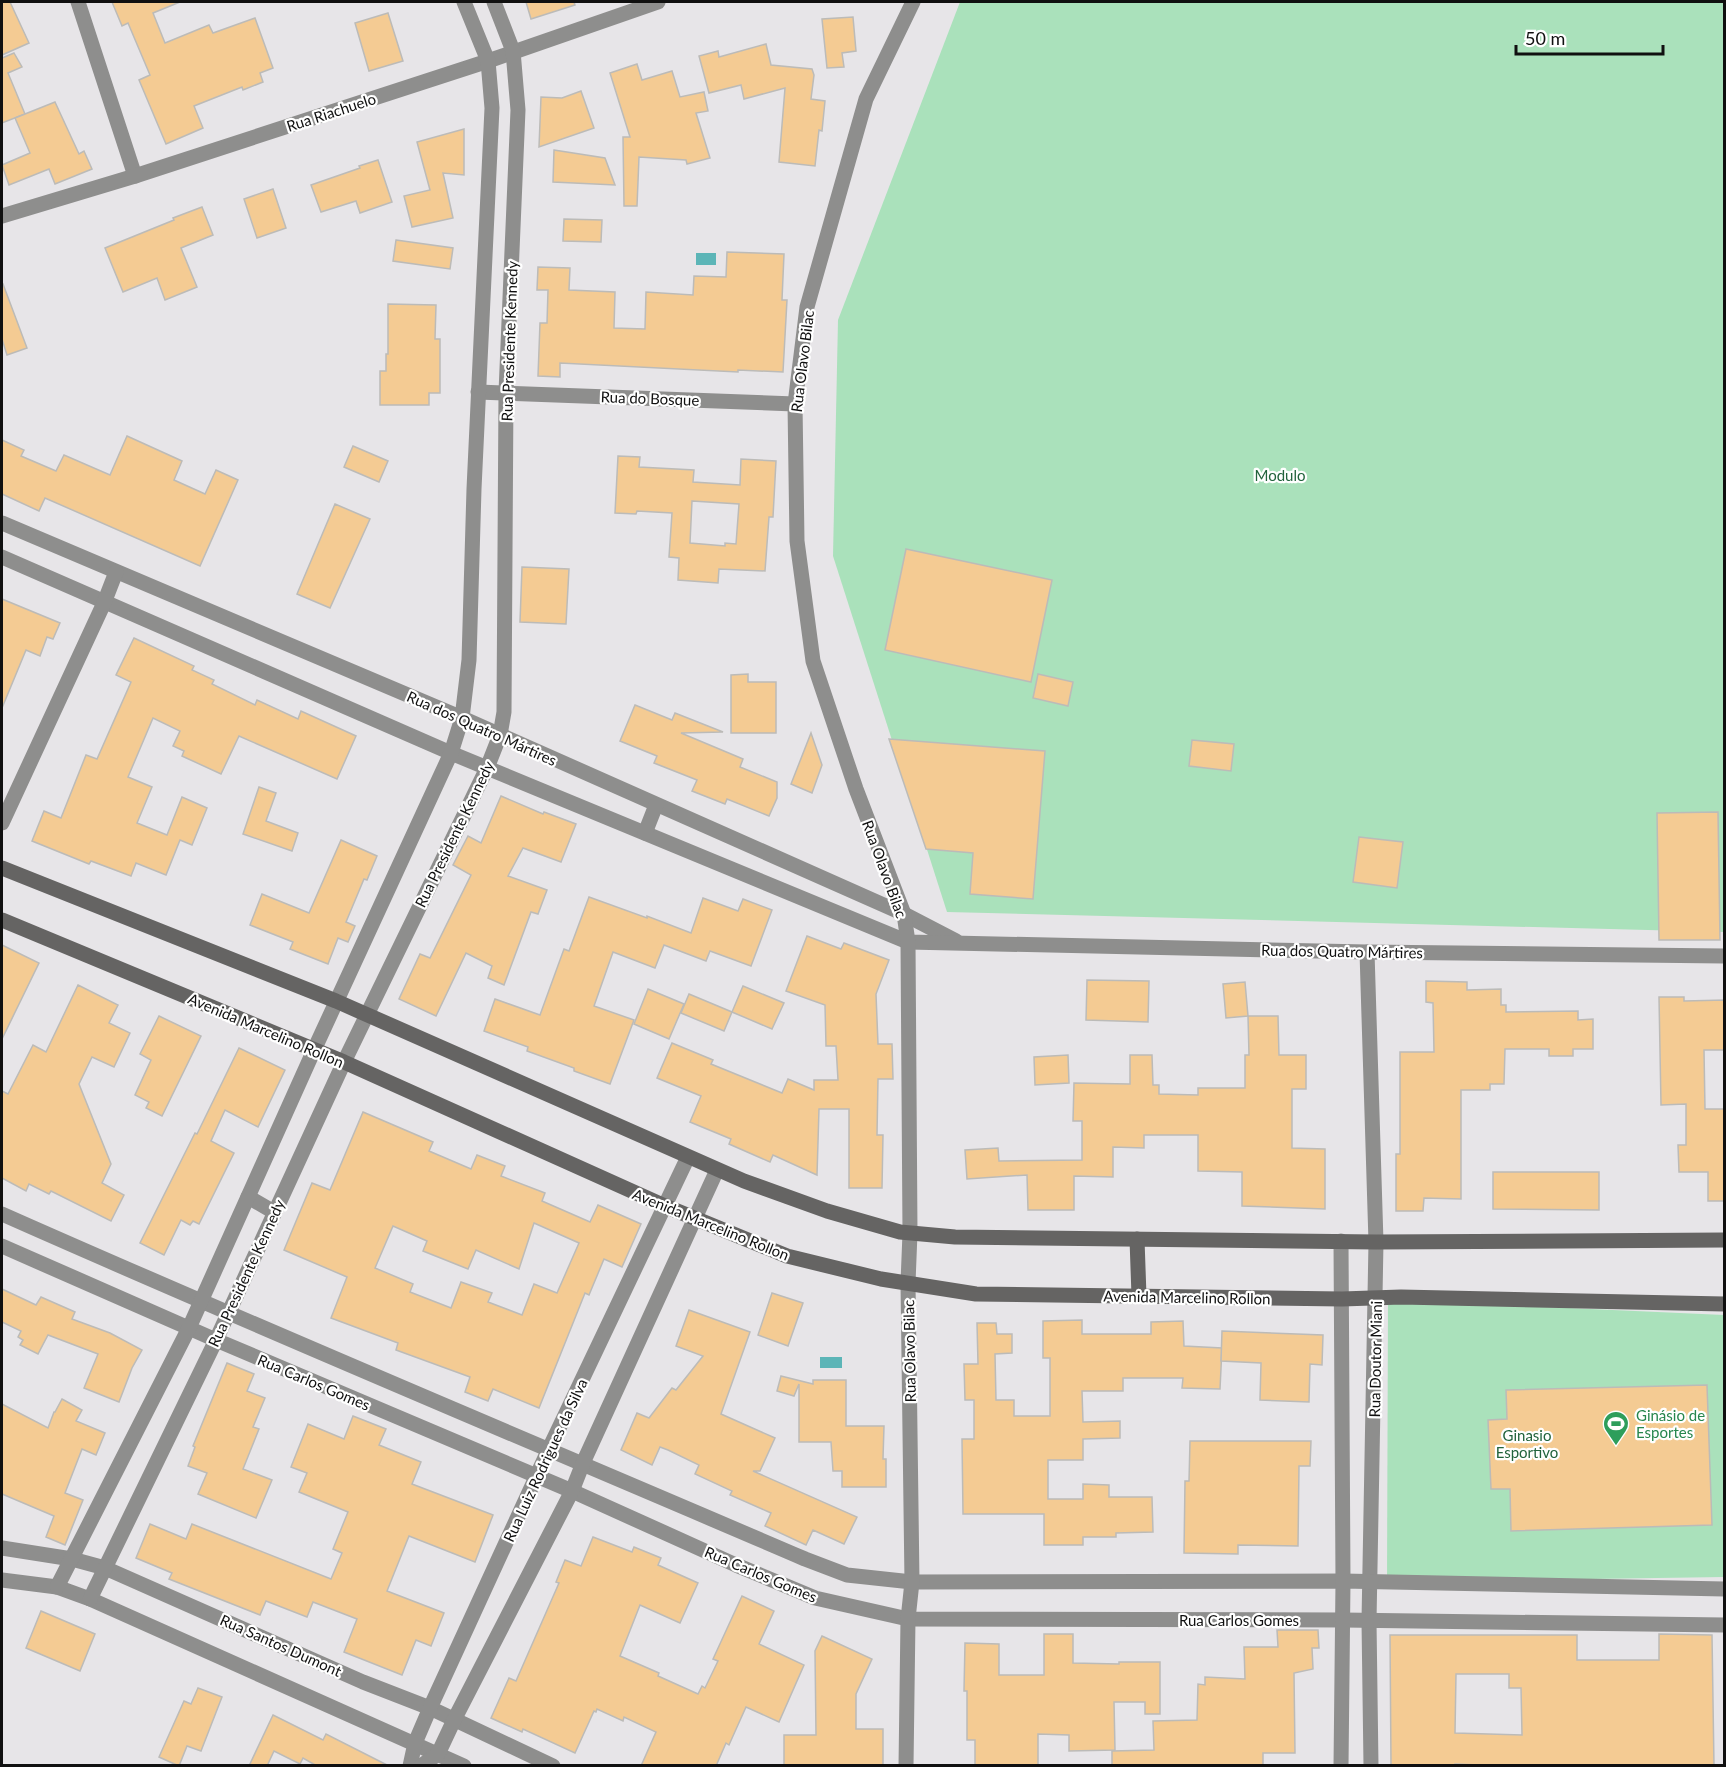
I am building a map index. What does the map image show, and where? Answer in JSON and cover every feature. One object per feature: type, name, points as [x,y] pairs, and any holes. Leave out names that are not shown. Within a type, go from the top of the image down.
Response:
[{"type":"main road","points":[[2,868],[336,1001],[744,1181],[826,1210],[900,1232],[954,1237],[1376,1242],[1725,1240]]},
{"type":"main road","name":"Avenida Marcelino Rollon","points":[[2,920],[344,1062],[665,1206],[787,1257],[881,1279],[976,1294],[1342,1299],[1376,1297],[1725,1304]]},
{"type":"main road","points":[[1137,1239],[1138,1296]]},
{"type":"street","points":[[78,2],[135,176]]},
{"type":"street","name":"Rua Presidente Kennedy","points":[[57,1587],[189,1328],[336,1001],[451,753],[462,718],[469,660],[478,392],[492,108],[488,61],[464,2]]},
{"type":"street","name":"Rua Presidente Kennedy","points":[[90,1599],[216,1340],[366,1015],[488,768],[500,735],[504,712],[506,392],[518,110],[513,51],[494,2]]},
{"type":"street","name":"Rua Riachuelo","points":[[2,216],[135,176],[488,61],[658,2]]},
{"type":"street","name":"Rua Olavo Bilac","points":[[906,1766],[908,1619],[912,1582],[908,1283],[910,1233],[908,942],[904,914],[856,789],[813,661],[797,541],[795,404],[807,307],[866,99],[913,2]]},
{"type":"street","name":"Rua do Bosque","points":[[478,392],[795,404]]},
{"type":"street","name":"Rua dos Quatro Mártires","points":[[2,523],[462,718],[904,914],[959,942]]},
{"type":"street","name":"Rua dos Quatro Mártires","points":[[2,557],[451,753],[908,942],[1367,952],[1725,956]]},
{"type":"street","points":[[2,823],[104,603],[116,572]]},
{"type":"street","points":[[645,833],[656,804]]},
{"type":"street","name":"Rua Doutor Miani","points":[[1367,952],[1376,1242],[1369,1582],[1371,1766]]},
{"type":"street","name":"Rua Luiz Rodrigues da Silva","points":[[410,1766],[415,1743],[430,1708],[549,1449],[688,1157]]},
{"type":"street","points":[[422,1766],[438,1754],[572,1491],[717,1170]]},
{"type":"street","points":[[248,1197],[274,1212]]},
{"type":"street","name":"Rua Carlos Gomes","points":[[2,1214],[200,1302],[805,1559],[848,1575],[912,1582],[1343,1581],[1725,1589]]},
{"type":"street","name":"Rua Doutor Miani","points":[[1341,1241],[1343,1581],[1341,1766]]},
{"type":"street","name":"Rua Carlos Gomes","points":[[2,1246],[815,1598],[908,1619],[1343,1620],[1725,1625]]},
{"type":"street","name":"Rua Santos Dumont","points":[[2,1548],[72,1559],[105,1568],[363,1682],[430,1708],[553,1766]]},
{"type":"street","points":[[2,1580],[57,1587],[90,1599],[464,1766]]},
{"type":"green space","name":"Modulo","points":[[960,2],[1724,2],[1724,932],[947,912],[833,556],[838,320]]},
{"type":"green space","name":"Ginasio Esportivo","points":[[1388,1300],[1724,1315],[1724,1577],[1387,1582]]},
{"type":"water","points":[[696,253],[716,253],[716,265],[696,265]]},
{"type":"water","points":[[820,1357],[842,1357],[842,1368],[820,1368]]},
{"type":"building","points":[[2,2],[10,2],[29,43],[2,55]]},
{"type":"building","points":[[112,2],[180,2],[153,13],[165,43],[209,25],[213,33],[255,18],[273,68],[260,73],[263,82],[243,90],[242,87],[194,106],[203,128],[166,144],[139,80],[150,75],[128,23],[122,26]]},
{"type":"building","points":[[526,2],[574,2],[575,5],[531,19]]},
{"type":"building","points":[[388,13],[403,61],[369,71],[355,23]]},
{"type":"building","points":[[853,17],[856,51],[842,53],[844,67],[827,68],[822,19]]},
{"type":"building","points":[[766,44],[771,65],[812,69],[814,75],[811,99],[825,101],[815,166],[779,162],[785,88],[744,99],[741,85],[709,93],[699,56],[718,51],[719,57]]},
{"type":"building","points":[[14,53],[22,67],[8,73],[25,114],[2,123],[2,58]]},
{"type":"building","points":[[637,64],[642,80],[672,71],[680,97],[704,92],[708,111],[696,113],[710,158],[687,164],[686,160],[639,157],[637,206],[624,206],[623,137],[630,137],[610,73]]},
{"type":"building","points":[[581,91],[594,128],[539,147],[541,97],[562,98]]},
{"type":"building","points":[[55,102],[79,154],[84,151],[92,169],[55,184],[49,169],[9,185],[2,165],[30,153],[15,118]]},
{"type":"building","points":[[464,129],[464,175],[443,173],[453,218],[412,227],[404,196],[430,190],[417,142]]},
{"type":"building","points":[[554,150],[605,158],[615,185],[553,182]]},
{"type":"building","points":[[378,160],[392,202],[360,213],[356,201],[321,212],[311,185]]},
{"type":"building","points":[[273,189],[286,228],[257,238],[244,199]]},
{"type":"building","points":[[202,207],[213,235],[181,248],[197,287],[165,300],[157,278],[123,292],[105,248]]},
{"type":"building","points":[[564,219],[602,220],[601,242],[563,241]]},
{"type":"building","points":[[396,240],[453,248],[450,269],[393,261]]},
{"type":"building","points":[[727,252],[784,254],[782,300],[787,300],[783,372],[738,370],[738,372],[560,363],[560,377],[538,376],[540,323],[547,323],[548,290],[537,290],[538,267],[570,268],[569,290],[615,292],[614,328],[645,329],[646,292],[693,295],[694,276],[726,277]]},
{"type":"building","points":[[3,284],[27,348],[7,355],[2,339]]},
{"type":"building","points":[[388,304],[436,305],[435,339],[440,339],[440,393],[429,393],[429,405],[380,405],[380,371],[386,371],[386,354],[388,354]]},
{"type":"building","points":[[127,436],[182,461],[174,480],[205,494],[216,470],[238,480],[200,566],[45,498],[39,511],[2,494],[2,440],[24,450],[21,456],[56,471],[64,455],[110,475]]},
{"type":"building","points":[[353,446],[388,461],[379,482],[344,467]]},
{"type":"building","points":[[618,456],[640,457],[639,467],[694,470],[693,482],[740,485],[741,459],[776,461],[773,517],[769,517],[765,571],[719,569],[718,583],[678,580],[679,558],[669,557],[672,513],[637,511],[636,514],[615,513]],"holes":[[[692,501],[739,504],[736,544],[725,543],[725,546],[690,543]]]},
{"type":"building","points":[[335,504],[370,519],[330,608],[297,594]]},
{"type":"building","points":[[906,549],[1052,580],[1031,682],[885,650]]},
{"type":"building","points":[[522,567],[569,569],[566,624],[520,622]]},
{"type":"building","points":[[2,599],[60,623],[53,639],[47,637],[40,656],[26,650],[2,708]]},
{"type":"building","points":[[134,638],[194,666],[192,670],[214,680],[212,684],[255,705],[257,700],[298,719],[301,711],[356,736],[337,779],[239,736],[221,774],[182,756],[184,751],[173,746],[180,731],[153,718],[128,777],[152,787],[137,823],[167,835],[182,797],[207,808],[192,845],[180,840],[166,875],[136,863],[131,876],[91,861],[89,864],[32,841],[44,811],[61,818],[86,755],[97,759],[131,682],[116,675]]},
{"type":"building","points":[[748,674],[748,682],[776,682],[776,733],[731,733],[731,675]]},
{"type":"building","points":[[1038,674],[1073,682],[1068,706],[1033,698]]},
{"type":"building","points":[[635,705],[672,720],[675,713],[723,732],[681,733],[743,759],[740,767],[777,782],[777,798],[769,816],[727,799],[725,804],[692,791],[697,780],[654,763],[657,756],[620,741]]},
{"type":"building","points":[[811,733],[822,765],[812,793],[791,784]]},
{"type":"building","points":[[889,739],[1045,751],[1033,899],[970,894],[973,853],[926,849]]},
{"type":"building","points":[[1192,740],[1234,744],[1231,771],[1189,766]]},
{"type":"building","points":[[259,787],[276,793],[266,821],[298,833],[292,851],[243,834]]},
{"type":"building","points":[[501,796],[543,814],[544,812],[576,824],[561,862],[523,848],[508,876],[547,890],[538,914],[531,912],[504,985],[488,978],[492,966],[466,953],[436,1016],[399,999],[420,954],[430,958],[471,875],[453,865],[468,836],[481,843]]},
{"type":"building","points":[[1718,812],[1720,940],[1659,940],[1657,813]]},
{"type":"building","points":[[1359,837],[1403,842],[1397,888],[1353,882]]},
{"type":"building","points":[[341,840],[377,856],[367,880],[364,879],[346,922],[355,926],[348,942],[338,938],[328,964],[290,949],[293,942],[250,925],[262,894],[309,913]]},
{"type":"building","points":[[589,897],[691,933],[703,898],[738,911],[743,899],[772,910],[751,966],[710,951],[706,961],[664,945],[655,968],[613,952],[594,1006],[634,1020],[610,1084],[527,1051],[528,1047],[484,1031],[495,999],[540,1015],[564,949],[569,951]]},
{"type":"building","points":[[807,936],[841,949],[844,943],[889,960],[876,994],[878,1044],[892,1044],[893,1079],[878,1079],[877,1135],[883,1135],[882,1188],[849,1188],[849,1109],[819,1109],[817,1175],[773,1155],[770,1162],[729,1144],[731,1139],[690,1122],[701,1096],[657,1078],[672,1043],[713,1060],[711,1064],[782,1093],[788,1079],[814,1090],[814,1080],[838,1080],[836,1046],[826,1046],[825,1005],[786,991]]},
{"type":"building","points":[[2,945],[39,963],[2,1039]]},
{"type":"building","points":[[1087,980],[1149,981],[1148,1022],[1086,1020]]},
{"type":"building","points":[[1426,981],[1467,982],[1467,990],[1501,989],[1501,1005],[1506,1005],[1506,1012],[1578,1011],[1578,1020],[1593,1019],[1593,1049],[1573,1049],[1573,1056],[1549,1056],[1549,1049],[1505,1049],[1504,1084],[1490,1084],[1490,1090],[1461,1090],[1461,1199],[1424,1198],[1423,1211],[1396,1211],[1396,1154],[1400,1154],[1400,1052],[1434,1052],[1433,1003],[1426,1002]]},
{"type":"building","points":[[1245,982],[1248,1016],[1226,1018],[1223,984]]},
{"type":"building","points":[[78,985],[118,1005],[109,1023],[130,1033],[114,1067],[92,1057],[79,1084],[111,1164],[102,1183],[124,1195],[111,1221],[51,1191],[49,1194],[29,1184],[26,1191],[2,1178],[2,1091],[8,1094],[33,1045],[46,1052]]},
{"type":"building","points":[[743,986],[784,1003],[772,1029],[732,1012]]},
{"type":"building","points":[[648,989],[684,1004],[669,1039],[634,1024]]},
{"type":"building","points":[[689,994],[732,1012],[724,1031],[681,1013]]},
{"type":"building","points":[[1659,997],[1684,997],[1684,1001],[1725,1000],[1725,1050],[1704,1050],[1705,1109],[1725,1109],[1725,1201],[1708,1201],[1708,1172],[1679,1172],[1678,1145],[1686,1145],[1686,1104],[1661,1105]]},
{"type":"building","points":[[159,1016],[201,1036],[162,1116],[146,1108],[149,1102],[135,1095],[151,1060],[140,1054]]},
{"type":"building","points":[[1248,1016],[1278,1016],[1279,1055],[1306,1055],[1306,1089],[1292,1089],[1292,1148],[1325,1149],[1325,1209],[1242,1206],[1242,1172],[1198,1171],[1198,1135],[1144,1135],[1144,1148],[1113,1147],[1113,1177],[1074,1176],[1074,1210],[1028,1210],[1027,1175],[967,1179],[965,1150],[998,1148],[999,1161],[1082,1160],[1082,1121],[1073,1121],[1074,1083],[1130,1084],[1130,1055],[1152,1055],[1153,1085],[1159,1085],[1159,1094],[1198,1095],[1198,1088],[1245,1088],[1245,1055],[1249,1055]]},
{"type":"building","points":[[239,1048],[285,1070],[258,1127],[225,1110],[211,1141],[234,1153],[199,1224],[193,1221],[190,1225],[181,1220],[164,1255],[140,1243]]},
{"type":"building","points":[[1068,1055],[1069,1083],[1035,1085],[1034,1057]]},
{"type":"building","points":[[363,1112],[433,1142],[429,1151],[471,1169],[477,1155],[505,1166],[501,1176],[545,1193],[542,1201],[590,1222],[598,1205],[641,1224],[622,1267],[604,1259],[589,1295],[585,1293],[539,1408],[493,1389],[488,1401],[465,1392],[470,1377],[396,1350],[398,1343],[331,1318],[347,1277],[284,1250],[312,1183],[330,1190]],"holes":[[[534,1223],[579,1243],[557,1293],[534,1284],[522,1315],[488,1302],[492,1293],[461,1282],[451,1308],[410,1292],[413,1284],[375,1268],[393,1226],[427,1241],[423,1251],[468,1269],[476,1250],[519,1269]]]},
{"type":"building","points":[[1493,1172],[1599,1172],[1599,1210],[1493,1209]]},
{"type":"building","points":[[2,1289],[36,1305],[41,1297],[75,1312],[72,1319],[110,1333],[142,1350],[132,1368],[119,1402],[84,1388],[98,1354],[48,1335],[38,1354],[20,1345],[23,1340],[18,1337],[21,1331],[2,1322]]},
{"type":"building","points":[[772,1293],[803,1303],[788,1346],[758,1335]]},
{"type":"building","points":[[689,1310],[750,1332],[721,1414],[775,1438],[760,1471],[753,1471],[857,1517],[844,1544],[813,1530],[806,1545],[765,1526],[771,1513],[730,1495],[732,1491],[695,1474],[699,1465],[668,1450],[660,1447],[652,1465],[621,1450],[637,1413],[649,1418],[672,1388],[676,1390],[703,1356],[676,1346]]},
{"type":"building","points":[[1082,1320],[1082,1334],[1151,1334],[1151,1322],[1183,1321],[1184,1346],[1222,1348],[1220,1389],[1182,1388],[1183,1378],[1123,1378],[1123,1391],[1082,1391],[1083,1422],[1120,1421],[1120,1438],[1083,1439],[1083,1460],[1048,1460],[1048,1499],[1083,1499],[1083,1484],[1109,1485],[1109,1497],[1152,1497],[1153,1532],[1116,1533],[1116,1537],[1083,1537],[1083,1545],[1044,1545],[1044,1514],[963,1514],[962,1439],[974,1439],[974,1400],[965,1400],[964,1364],[978,1364],[977,1323],[996,1323],[997,1334],[1012,1334],[1012,1353],[995,1354],[996,1400],[1014,1400],[1014,1416],[1050,1416],[1050,1358],[1043,1358],[1043,1321]]},
{"type":"building","points":[[1222,1331],[1323,1335],[1322,1365],[1310,1364],[1309,1402],[1260,1400],[1261,1363],[1221,1361]]},
{"type":"building","points":[[227,1363],[254,1374],[247,1391],[265,1398],[253,1427],[259,1429],[243,1469],[272,1480],[256,1518],[198,1494],[207,1473],[188,1466],[195,1447],[193,1446]]},
{"type":"building","points":[[781,1376],[813,1384],[813,1380],[846,1380],[846,1426],[884,1426],[883,1459],[886,1459],[886,1487],[842,1487],[842,1471],[833,1471],[831,1442],[799,1442],[799,1384],[794,1396],[777,1391]]},
{"type":"building","points":[[1707,1385],[1712,1525],[1511,1531],[1510,1489],[1491,1489],[1488,1420],[1507,1419],[1506,1390]]},
{"type":"building","points":[[62,1399],[82,1410],[76,1421],[105,1433],[96,1455],[82,1449],[65,1493],[83,1500],[65,1545],[46,1537],[54,1516],[2,1494],[2,1404],[48,1428]]},
{"type":"building","points":[[353,1416],[386,1429],[379,1445],[421,1462],[412,1484],[493,1515],[475,1562],[409,1536],[387,1591],[444,1613],[431,1646],[416,1640],[402,1675],[344,1652],[357,1619],[313,1602],[307,1617],[266,1601],[260,1615],[169,1579],[172,1573],[136,1558],[150,1524],[186,1539],[192,1524],[331,1579],[342,1553],[333,1549],[348,1512],[299,1492],[307,1473],[291,1467],[308,1424],[344,1439]]},
{"type":"building","points":[[1190,1441],[1311,1441],[1310,1466],[1299,1466],[1298,1546],[1238,1545],[1238,1554],[1184,1553],[1185,1481],[1189,1481]]},
{"type":"building","points":[[593,1537],[632,1552],[634,1547],[661,1558],[658,1565],[698,1583],[680,1623],[640,1605],[620,1656],[698,1694],[702,1686],[705,1688],[718,1661],[713,1659],[742,1596],[774,1611],[759,1644],[804,1665],[779,1722],[746,1707],[729,1745],[726,1743],[716,1766],[641,1766],[656,1732],[624,1717],[623,1721],[597,1709],[596,1712],[594,1711],[575,1753],[523,1729],[522,1732],[491,1718],[509,1678],[516,1681],[559,1583],[556,1582],[565,1560],[581,1566]]},
{"type":"building","points":[[41,1611],[95,1634],[80,1671],[26,1648]]},
{"type":"building","points":[[1277,1630],[1318,1630],[1319,1648],[1312,1648],[1313,1669],[1294,1673],[1295,1753],[1263,1753],[1263,1766],[1112,1766],[1112,1751],[1154,1750],[1153,1721],[1197,1720],[1198,1684],[1205,1685],[1205,1677],[1245,1679],[1244,1647],[1278,1647]]},
{"type":"building","points":[[1044,1634],[1073,1634],[1073,1663],[1160,1662],[1160,1714],[1145,1714],[1145,1702],[1114,1702],[1115,1750],[1069,1751],[1069,1735],[1038,1734],[1038,1766],[975,1766],[975,1740],[967,1740],[967,1691],[964,1691],[965,1643],[999,1644],[999,1675],[1044,1675]]},
{"type":"building","points":[[1659,1634],[1712,1635],[1714,1766],[1455,1764],[1455,1766],[1391,1766],[1390,1635],[1577,1635],[1577,1660],[1659,1660]],"holes":[[[1456,1674],[1509,1674],[1509,1688],[1521,1688],[1522,1735],[1455,1733]]]},
{"type":"building","points":[[822,1636],[872,1659],[856,1694],[856,1729],[883,1729],[883,1766],[784,1766],[784,1735],[816,1735],[815,1651]]},
{"type":"building","points":[[198,1688],[222,1697],[201,1751],[187,1746],[179,1766],[159,1757],[184,1701],[191,1704]]},
{"type":"building","points":[[273,1715],[323,1740],[326,1734],[389,1766],[317,1766],[303,1758],[300,1764],[274,1751],[267,1766],[249,1766]]},
{"type":"place","name":"Ginásio de Esportes","points":[[1616,1447]]}]
